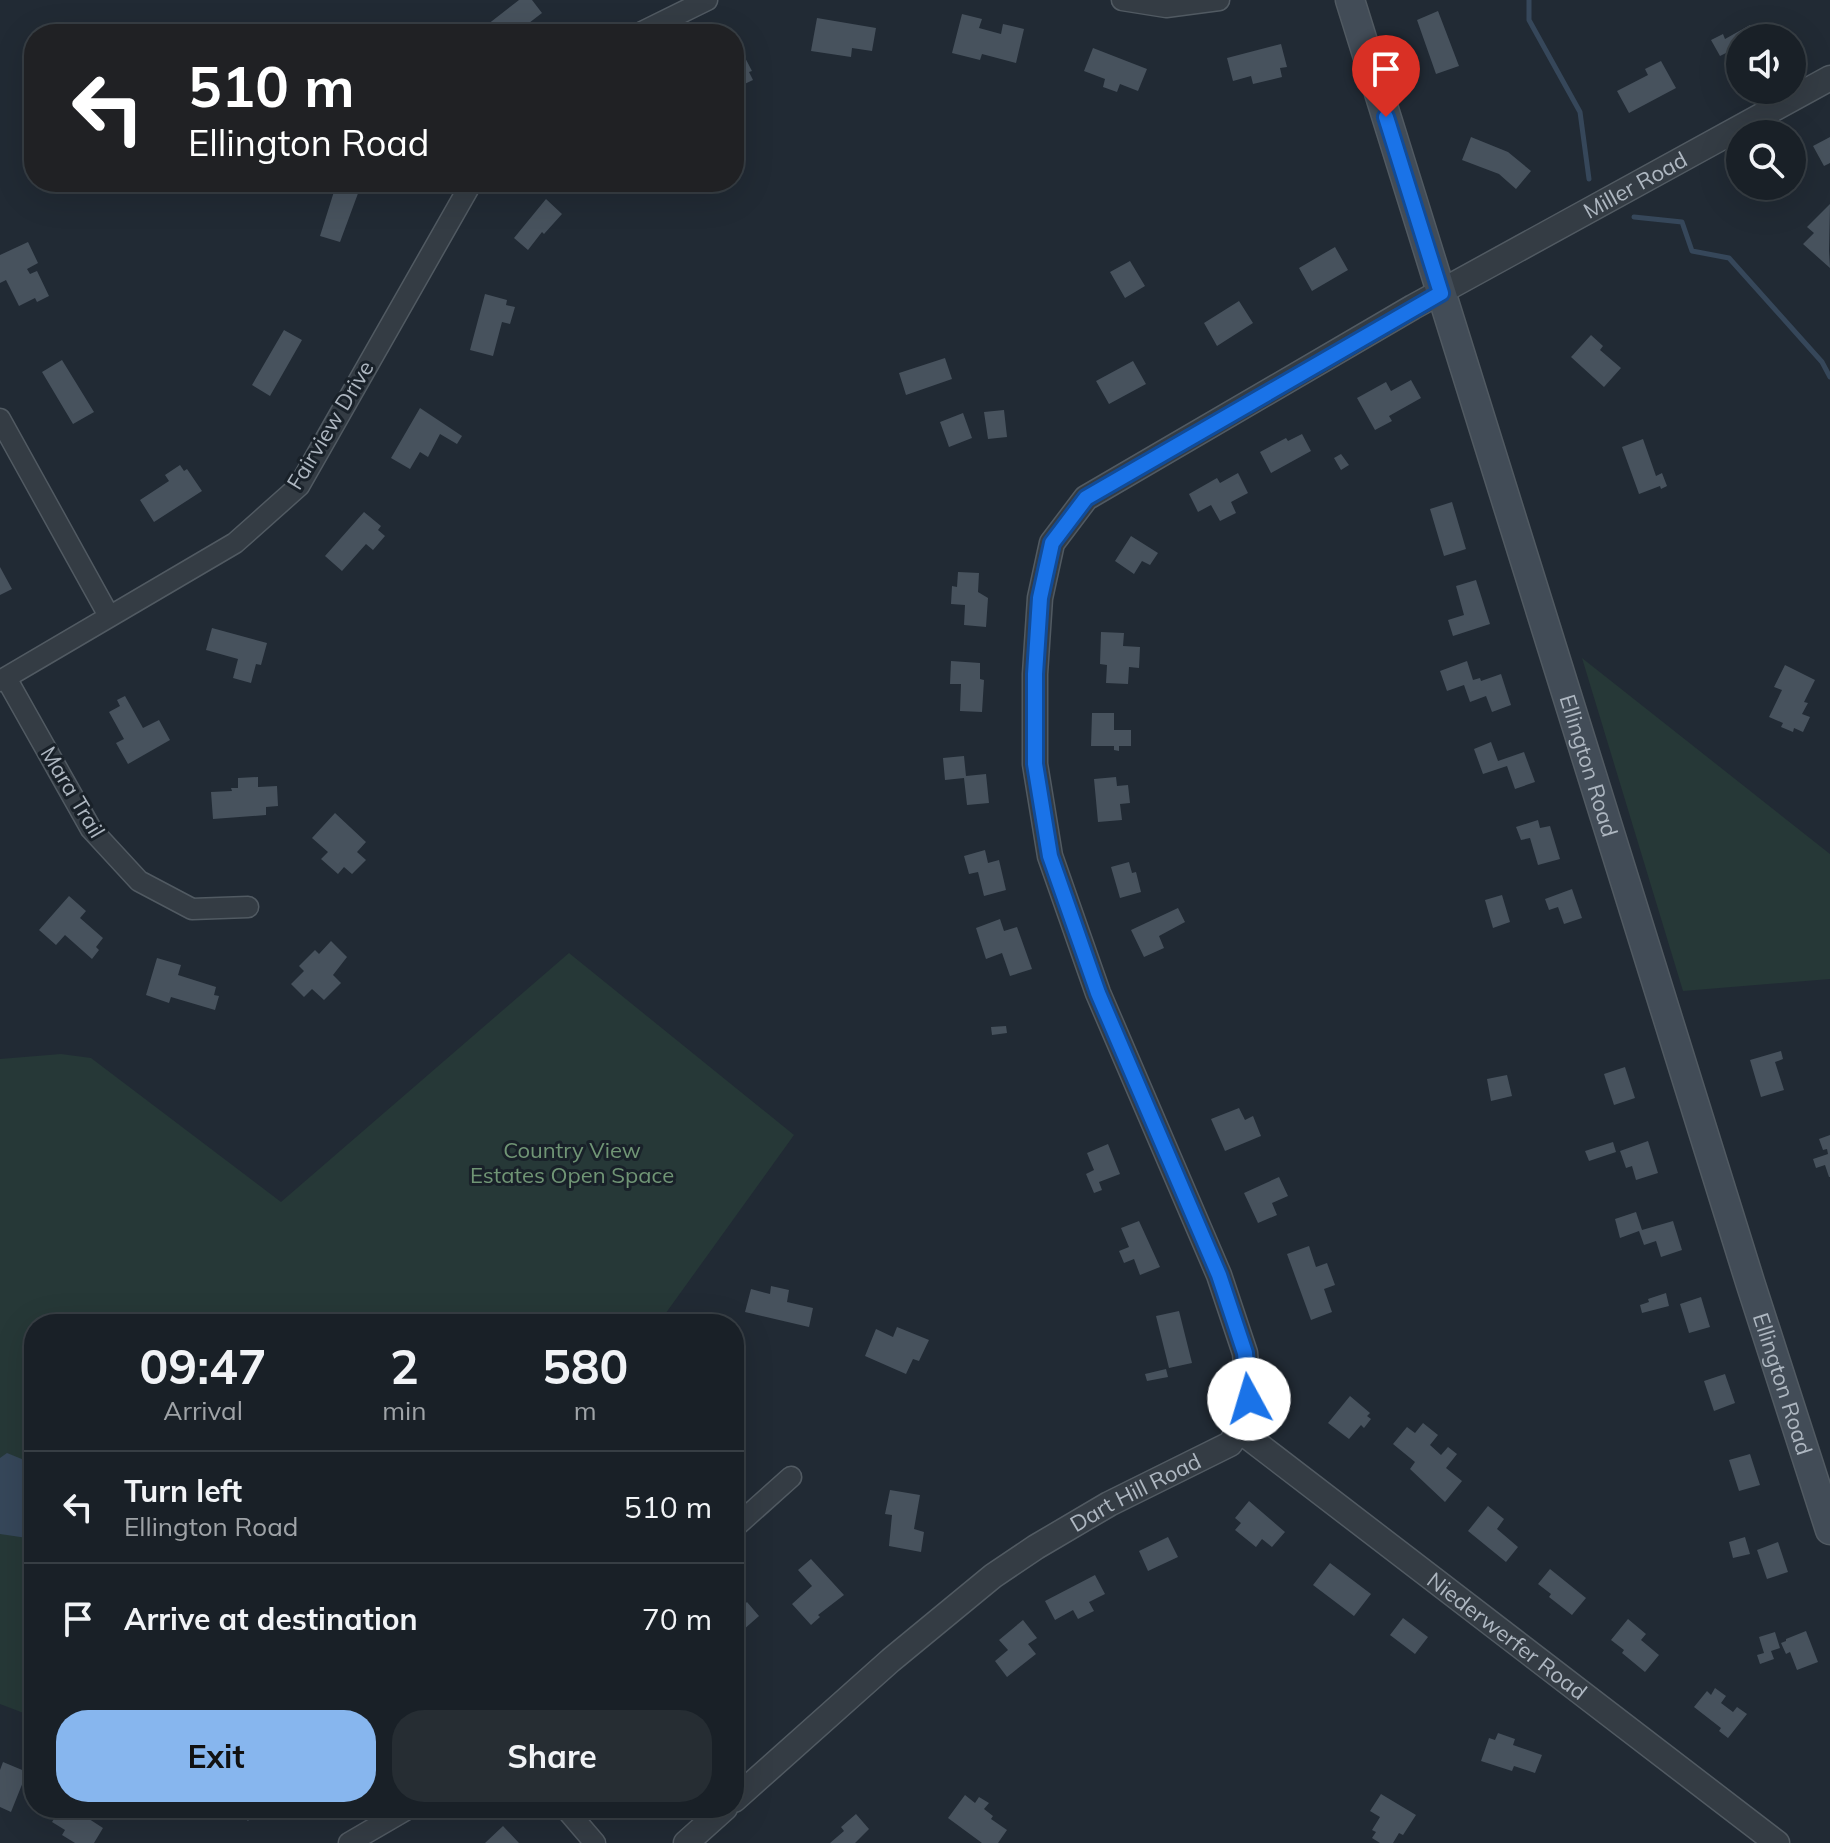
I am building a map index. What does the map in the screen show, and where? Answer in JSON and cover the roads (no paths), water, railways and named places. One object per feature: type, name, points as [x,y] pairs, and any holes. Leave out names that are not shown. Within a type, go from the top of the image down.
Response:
[{"type":"main road","name":"Ellington Road","points":[[1350,0],[1730,1222],[1830,1530]]},
{"type":"street","points":[[658,24],[707,0]]},
{"type":"street","points":[[1122,0],[1166,7],[1219,0]]},
{"type":"street","name":"Miller Road","points":[[1441,293],[1830,78]]},
{"type":"street","name":"Fairview Drive","points":[[3,680],[235,543],[299,486],[466,192]]},
{"type":"street","points":[[1239,1430],[1249,1399],[1245,1353],[1219,1275],[1098,993],[1050,856],[1035,764],[1035,674],[1040,598],[1052,543],[1086,498],[1441,293]]},
{"type":"street","points":[[0,419],[109,616]]},
{"type":"street","name":"Mara Trail","points":[[3,680],[91,829],[139,881],[192,909],[248,907]]},
{"type":"street","name":"Dart Hill Road","points":[[744,1791],[891,1660],[993,1576],[1109,1504],[1230,1444],[1239,1430]]},
{"type":"street","name":"Niederwerfer Road","points":[[1239,1430],[1777,1843]]},
{"type":"street","points":[[744,1519],[791,1477]]},
{"type":"street","points":[[349,1843],[392,1818]]},
{"type":"street","points":[[574,1818],[595,1843]]},
{"type":"street","points":[[686,1843],[714,1818]]},
{"type":"water","points":[[7,1453],[24,1460],[24,1538],[0,1534],[0,1458]]},
{"type":"waterway","points":[[1529,0],[1529,20],[1580,112],[1589,179]]},
{"type":"waterway","points":[[1634,217],[1682,222],[1692,251],[1729,258],[1822,362],[1830,377]]},
{"type":"park label","name":"Country View Estates Open Space","points":[[572,1162]]}]
